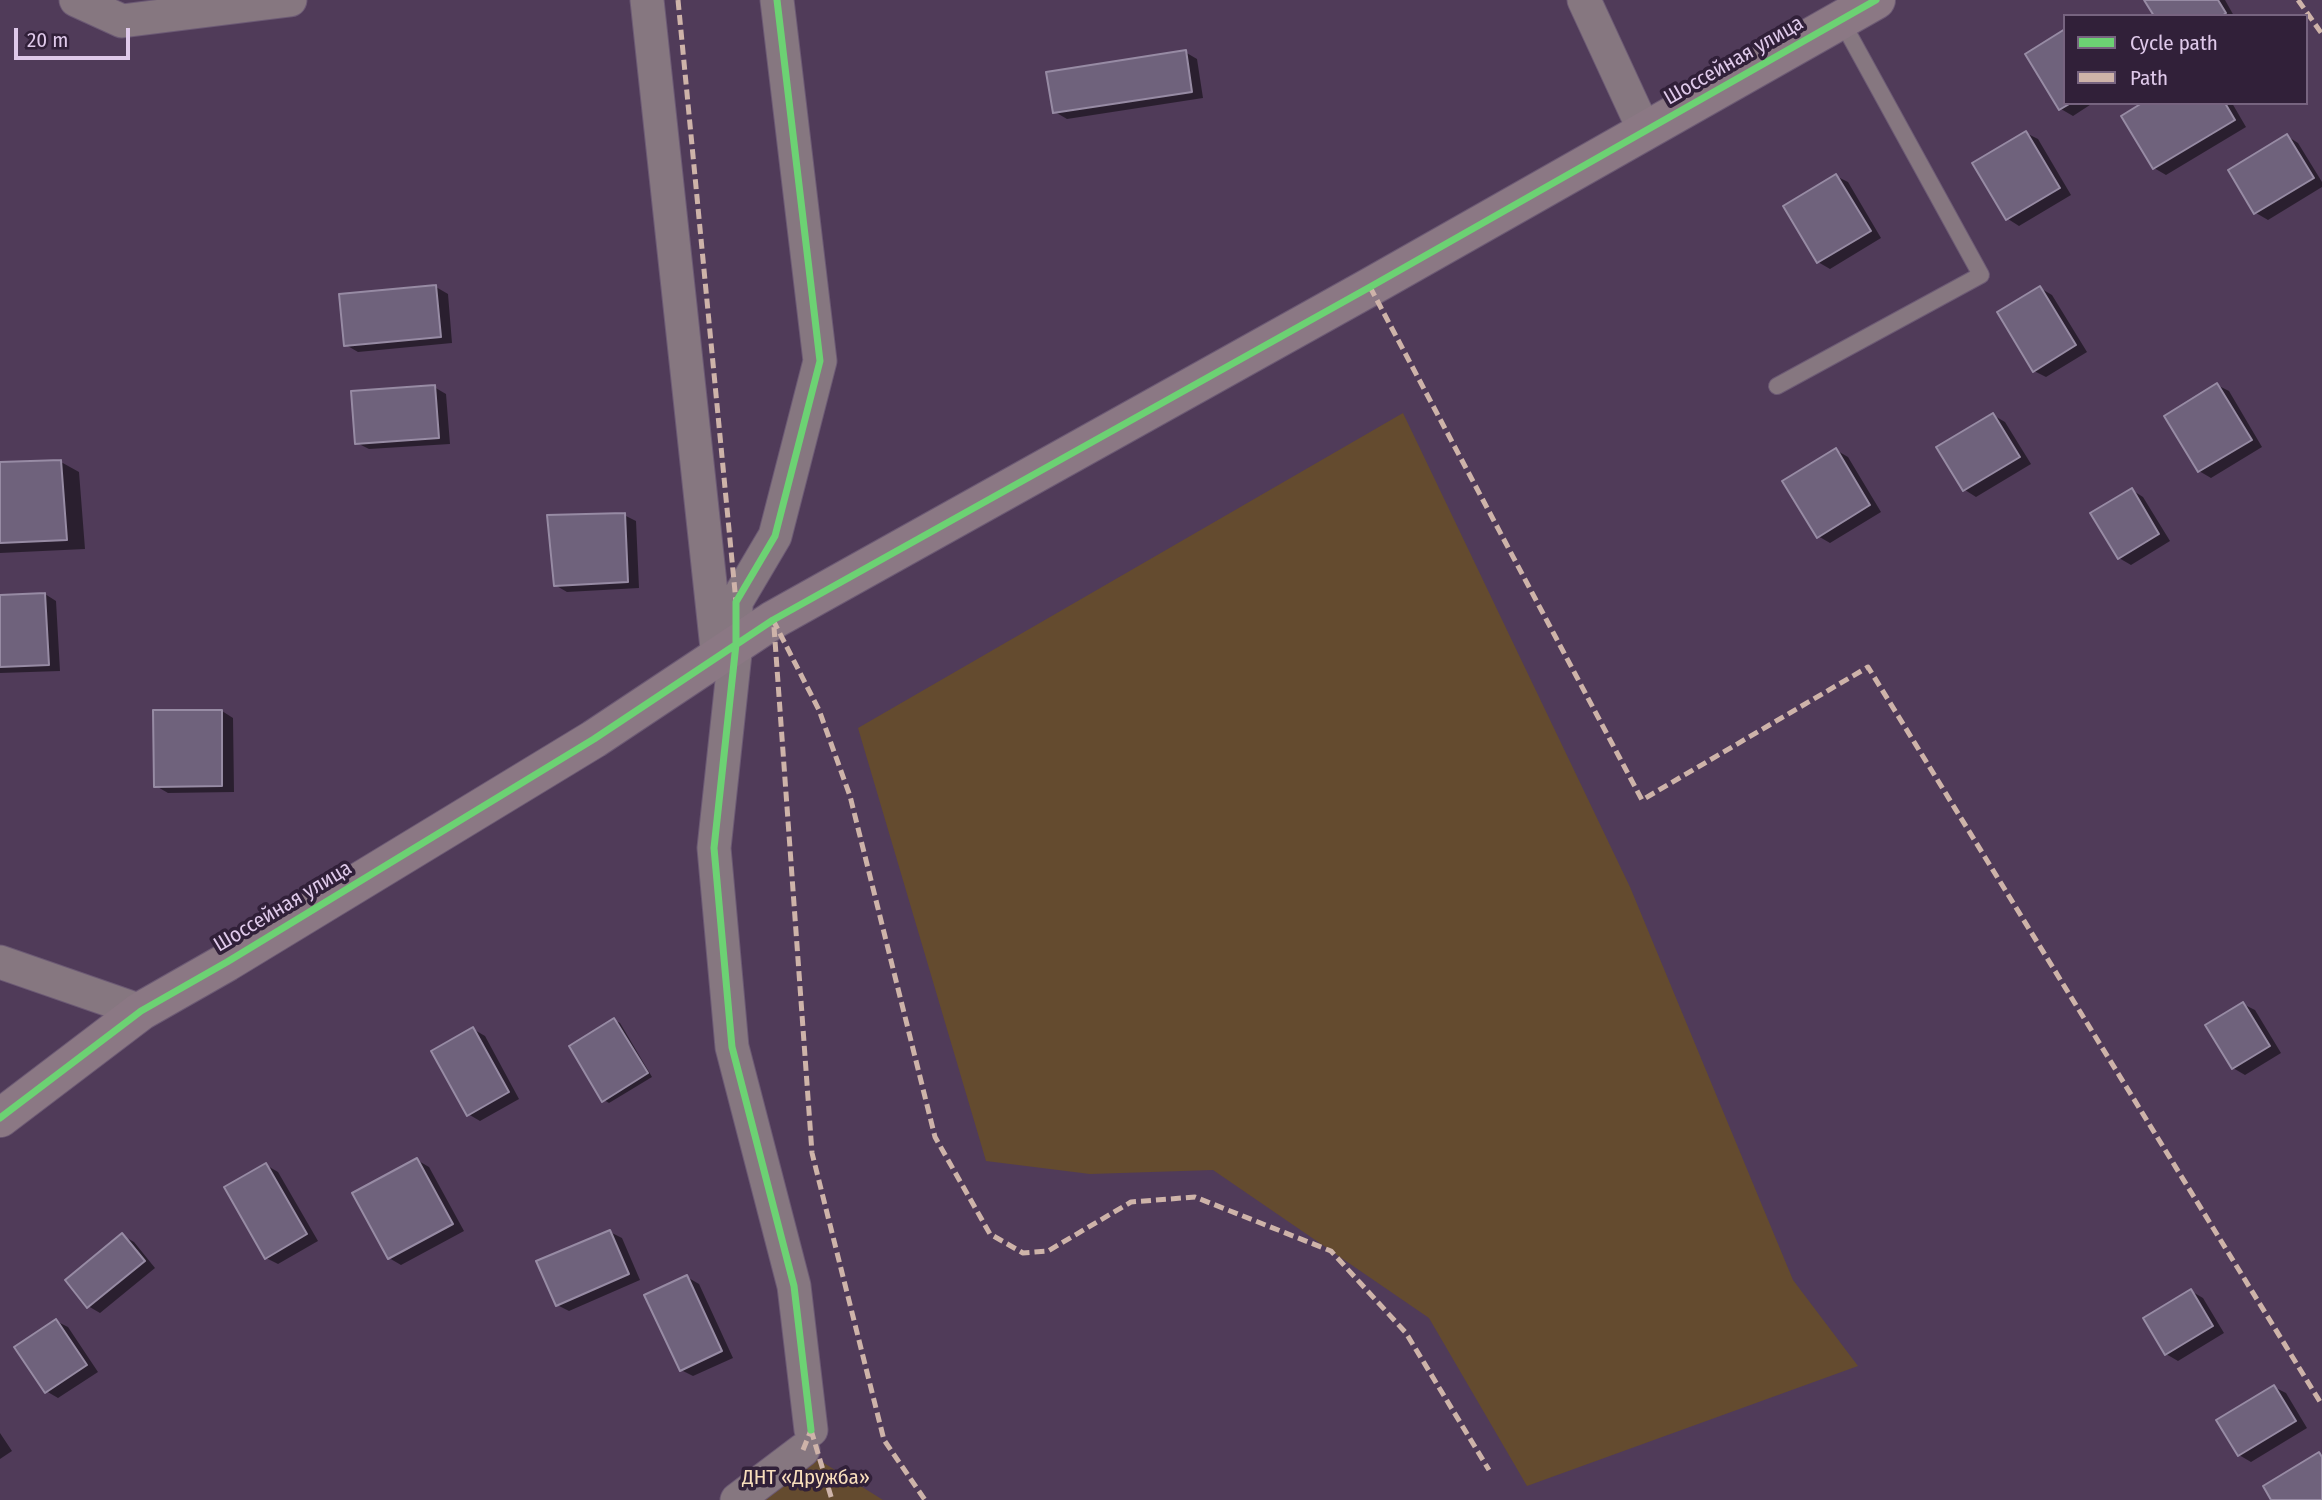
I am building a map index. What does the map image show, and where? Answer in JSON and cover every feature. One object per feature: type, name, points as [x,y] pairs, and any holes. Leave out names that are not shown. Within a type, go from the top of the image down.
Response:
[{"type":"street","points":[[76,0],[122,21],[290,0]]},
{"type":"street","points":[[647,0],[727,650]]},
{"type":"street","points":[[737,1500],[807,1440],[794,1286],[732,1046],[714,848],[727,650],[736,602],[775,536],[820,361],[777,0]]},
{"type":"street","points":[[1584,0],[1645,132]]},
{"type":"street","name":"Шоссейная улица","points":[[0,1118],[141,1011],[227,962],[594,739],[773,620],[1876,0]]},
{"type":"street","points":[[0,962],[141,1011]]},
{"type":"lane","points":[[1777,386],[1981,275],[1841,20]]},
{"type":"green space","points":[[1403,413],[1630,887],[1793,1280],[1858,1366],[1527,1486],[1429,1318],[1213,1170],[1090,1174],[986,1161],[858,728]]},
{"type":"green space","name":"ДНТ «Дружба»","points":[[803,1450],[883,1500],[737,1500]]},
{"type":"building","points":[[2144,0],[2218,0],[2226,13],[2225,14],[2153,14]]},
{"type":"building","points":[[2063,30],[2063,105],[2068,105],[2059,110],[2025,54]]},
{"type":"building","points":[[1186,50],[1192,92],[1053,113],[1046,72]]},
{"type":"building","points":[[2139,105],[2226,105],[2235,120],[2153,169],[2121,116]]},
{"type":"building","points":[[2026,131],[2060,188],[2006,220],[1972,163]]},
{"type":"building","points":[[2287,134],[2314,178],[2254,214],[2228,170]]},
{"type":"building","points":[[1836,174],[1871,231],[1817,263],[1783,206]]},
{"type":"building","points":[[436,285],[441,337],[344,346],[339,294]]},
{"type":"building","points":[[2040,286],[2076,345],[2033,372],[1997,312]]},
{"type":"building","points":[[2217,383],[2252,440],[2198,472],[2164,416]]},
{"type":"building","points":[[435,385],[439,438],[355,444],[351,391]]},
{"type":"building","points":[[1993,413],[2020,457],[1963,491],[1936,447]]},
{"type":"building","points":[[1836,448],[1870,505],[1817,538],[1782,481]]},
{"type":"building","points":[[61,460],[67,540],[0,543],[0,462]]},
{"type":"building","points":[[2132,488],[2159,534],[2118,559],[2090,513]]},
{"type":"building","points":[[625,513],[628,582],[554,586],[547,515]]},
{"type":"building","points":[[45,593],[49,665],[0,667],[0,595]]},
{"type":"building","points":[[153,710],[222,710],[222,786],[154,787]]},
{"type":"building","points":[[2243,1002],[2270,1046],[2232,1069],[2205,1025]]},
{"type":"building","points":[[614,1018],[648,1073],[602,1102],[569,1046]]},
{"type":"building","points":[[473,1027],[509,1092],[467,1116],[431,1051]]},
{"type":"building","points":[[417,1158],[453,1224],[388,1259],[352,1193]]},
{"type":"building","points":[[266,1163],[307,1234],[265,1259],[224,1187]]},
{"type":"building","points":[[610,1230],[629,1274],[556,1306],[536,1261]]},
{"type":"building","points":[[122,1233],[145,1261],[87,1308],[65,1280]]},
{"type":"building","points":[[687,1275],[722,1351],[680,1371],[644,1295]]},
{"type":"building","points":[[2191,1289],[2213,1326],[2165,1355],[2143,1318]]},
{"type":"building","points":[[56,1319],[87,1365],[45,1393],[14,1347]]},
{"type":"building","points":[[2274,1385],[2296,1421],[2238,1456],[2216,1420]]},
{"type":"building","points":[[2319,1452],[2322,1457],[2322,1500],[2271,1500],[2263,1486]]},
{"type":"marked path","points":[[678,0],[736,602]]},
{"type":"marked path","points":[[2298,0],[2308,14]]},
{"type":"marked path","points":[[2308,14],[2322,34]]},
{"type":"marked path","points":[[1370,287],[1642,800],[1868,667],[2322,1405]]},
{"type":"marked path","points":[[773,620],[819,710],[850,796],[935,1137],[990,1234],[1023,1253],[1048,1251],[1131,1202],[1195,1197],[1331,1251],[1406,1333],[1489,1470]]},
{"type":"marked path","points":[[774,627],[812,1153],[884,1440],[925,1500]]},
{"type":"marked path","points":[[811,1430],[832,1500]]},
{"type":"marked path","points":[[803,1450],[811,1430]]},
{"type":"cycle path","points":[[777,0],[820,361],[775,536],[736,602],[736,644],[714,848],[732,1047],[794,1286],[811,1430]]},
{"type":"cycle path","points":[[0,1118],[141,1011],[227,962],[594,739],[773,620],[1370,287],[1876,0]]}]
